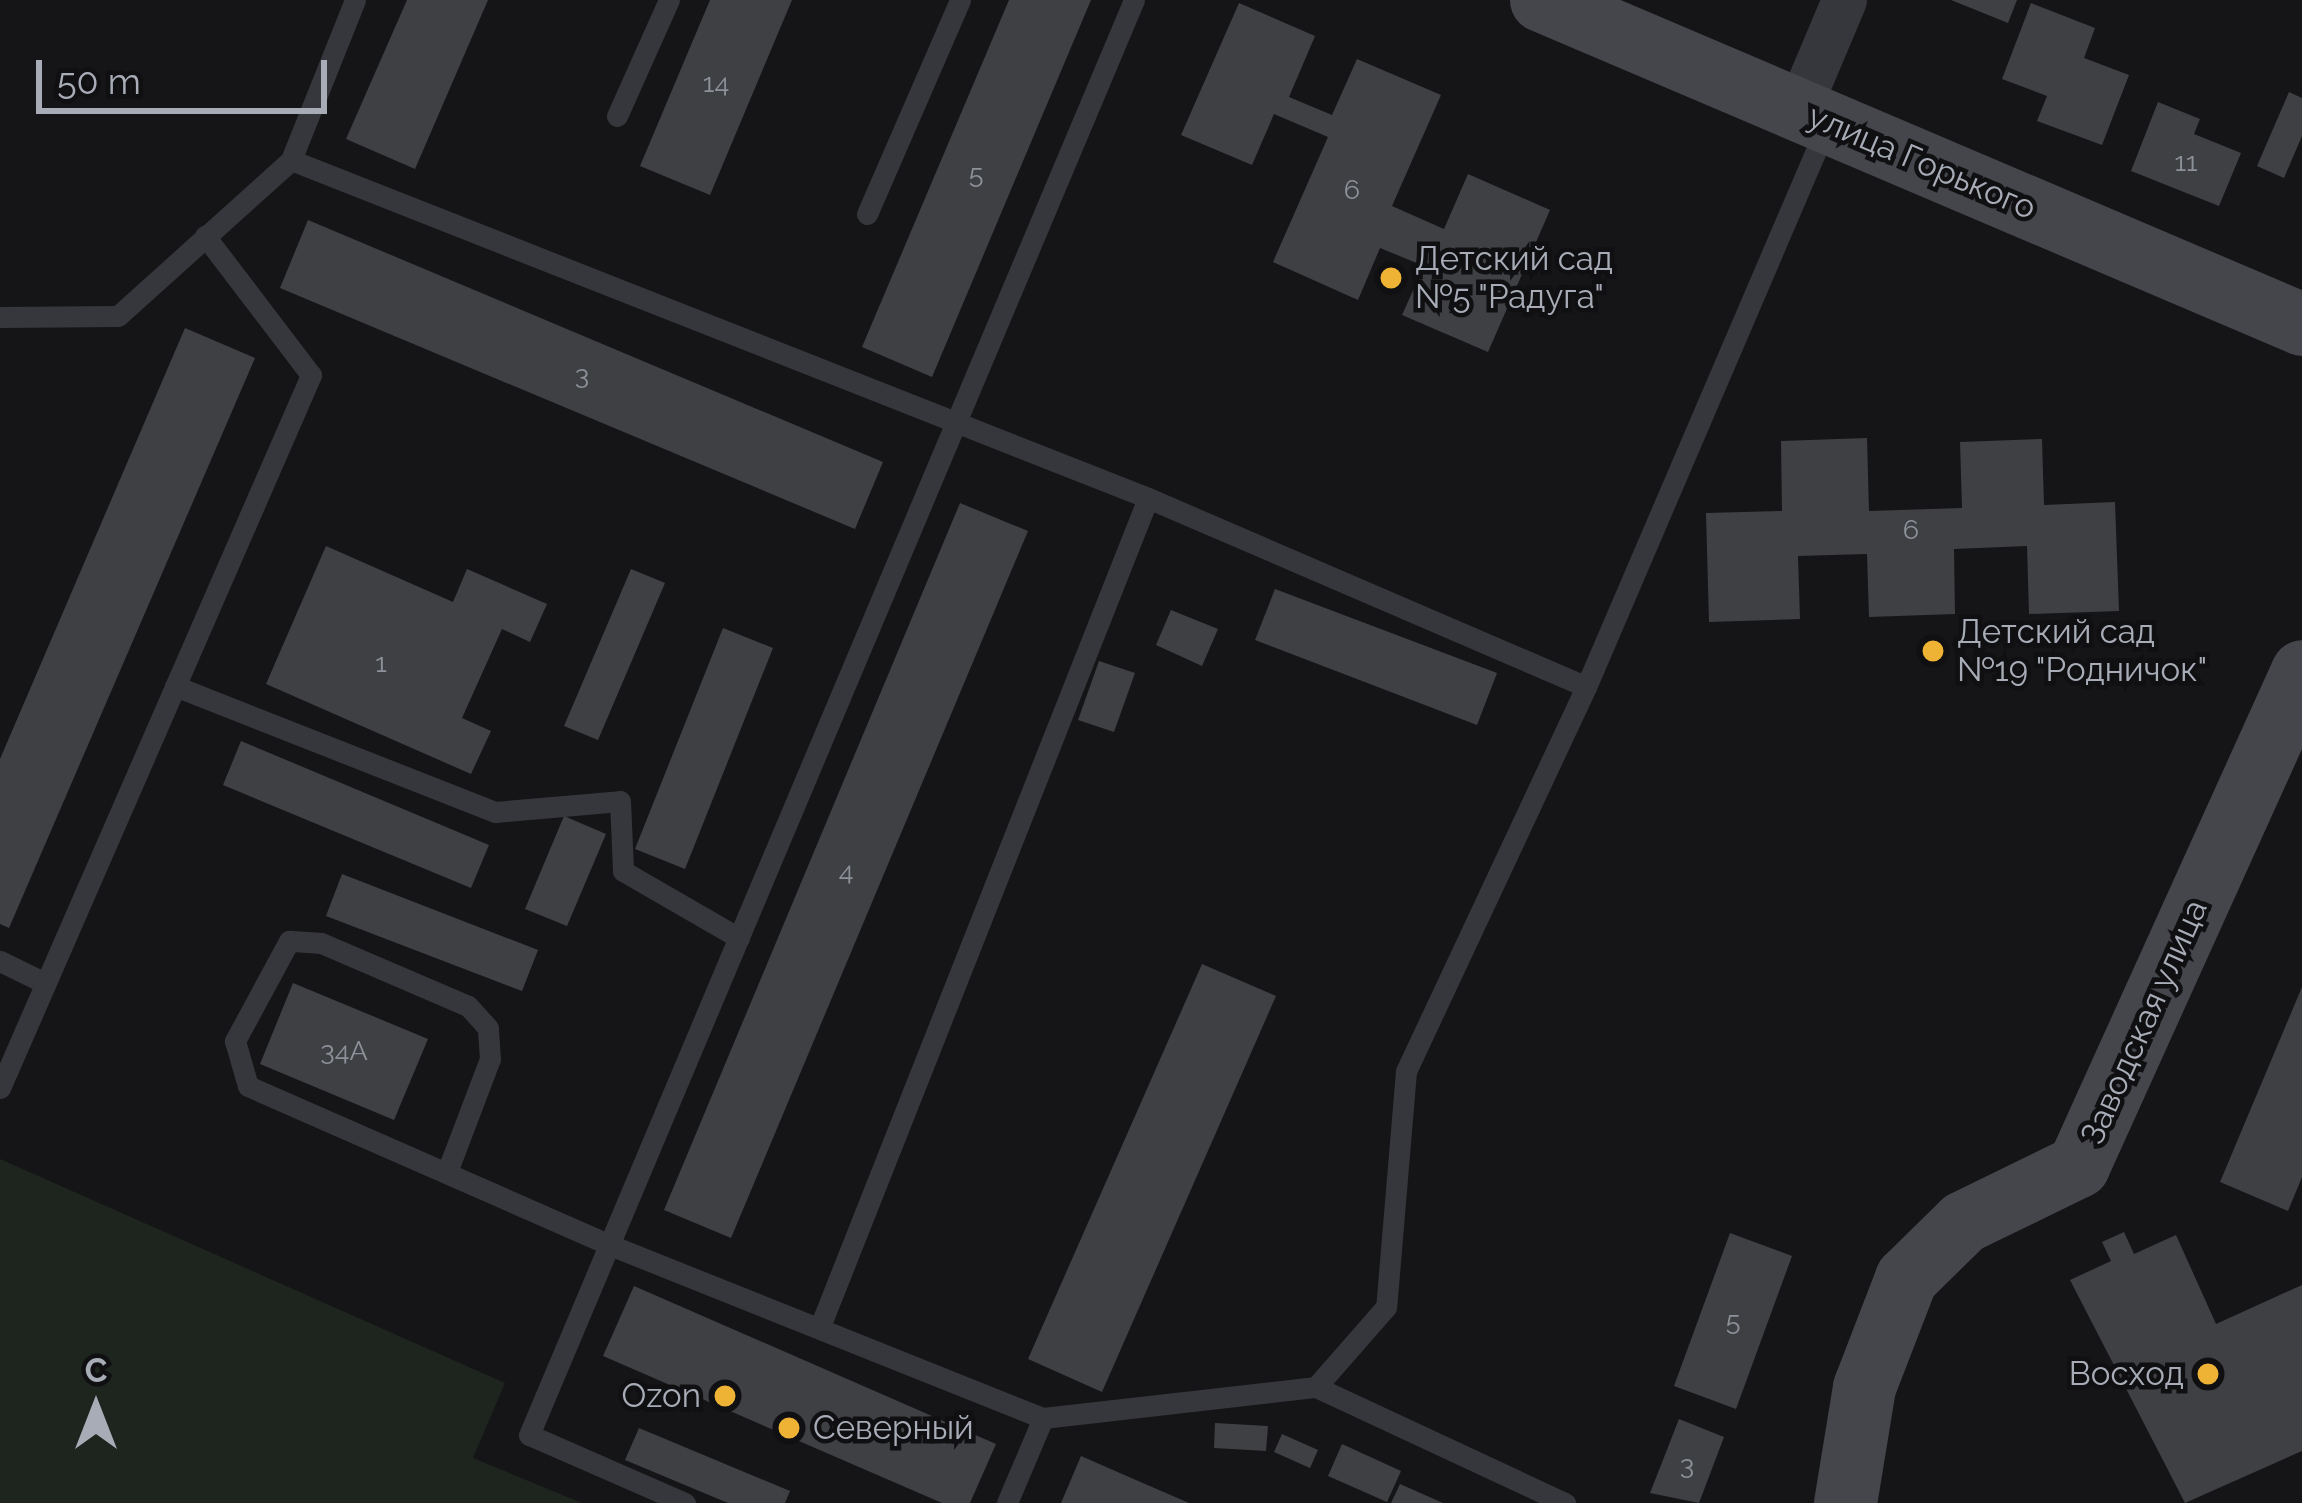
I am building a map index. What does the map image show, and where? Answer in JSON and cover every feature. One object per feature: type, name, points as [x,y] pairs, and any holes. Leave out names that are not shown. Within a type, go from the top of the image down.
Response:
[{"type":"street","name":"улица Горького","points":[[1541,0],[2302,325]]},
{"type":"street","points":[[1813,115],[1844,0]]},
{"type":"street","name":"Заводская улица","points":[[1845,1503],[1864,1387],[1906,1278],[1963,1222],[2078,1166],[2302,671]]},
{"type":"lane","points":[[0,317],[118,316],[291,160],[355,0]]},
{"type":"lane","points":[[617,116],[669,0]]},
{"type":"lane","points":[[867,214],[960,0]]},
{"type":"lane","points":[[686,1503],[530,1436],[1134,0]]},
{"type":"lane","points":[[1316,1387],[1386,1307],[1406,1071],[1586,687],[1813,115]]},
{"type":"lane","points":[[291,160],[1148,498],[1586,687]]},
{"type":"lane","points":[[0,1088],[311,374],[205,236]]},
{"type":"lane","points":[[820,1324],[1148,498]]},
{"type":"lane","points":[[175,686],[495,812],[620,801],[623,872],[739,938]]},
{"type":"lane","points":[[447,1172],[490,1059],[488,1028],[468,1006],[320,943],[289,941],[235,1041],[248,1086],[610,1245],[820,1324],[1043,1418],[1316,1387],[1565,1503]]},
{"type":"lane","points":[[0,961],[45,983]]},
{"type":"lane","points":[[1007,1503],[1043,1418]]},
{"type":"shaded area","points":[[0,1159],[505,1383],[473,1458],[582,1503],[0,1503]]},
{"type":"building","points":[[407,0],[488,0],[415,169],[346,139]]},
{"type":"building","points":[[710,0],[792,0],[710,195],[640,166]]},
{"type":"building","points":[[1009,0],[1091,0],[932,377],[862,347]]},
{"type":"building","points":[[1951,0],[2017,0],[2008,23]]},
{"type":"building","points":[[1239,3],[1315,36],[1289,97],[1332,115],[1357,59],[1441,95],[1392,206],[1444,229],[1468,174],[1550,210],[1488,352],[1402,315],[1424,266],[1380,248],[1358,300],[1273,262],[1328,137],[1274,114],[1252,165],[1181,135]]},
{"type":"building","points":[[2031,3],[2095,28],[2084,58],[2129,75],[2102,145],[2037,121],[2047,96],[2002,79]]},
{"type":"building","points":[[2289,92],[2302,98],[2302,136],[2284,178],[2257,166]]},
{"type":"building","points":[[2158,102],[2200,119],[2194,134],[2241,153],[2219,206],[2131,171]]},
{"type":"building","points":[[308,220],[883,462],[855,529],[280,288]]},
{"type":"building","points":[[185,328],[255,358],[9,928],[0,924],[0,759]]},
{"type":"building","points":[[1867,438],[1869,511],[1962,508],[1960,442],[2042,439],[2044,505],[2115,502],[2119,611],[2029,614],[2027,546],[1954,549],[1955,614],[1869,617],[1867,554],[1798,556],[1800,619],[1709,622],[1706,513],[1782,511],[1781,441]]},
{"type":"building","points":[[960,503],[1028,531],[731,1238],[664,1210]]},
{"type":"building","points":[[326,546],[453,602],[467,569],[547,604],[530,642],[502,629],[462,718],[491,731],[471,774],[266,684]]},
{"type":"building","points":[[631,569],[665,583],[598,740],[564,726]]},
{"type":"building","points":[[1275,589],[1497,673],[1477,725],[1255,640]]},
{"type":"building","points":[[1171,610],[1218,629],[1202,666],[1156,645]]},
{"type":"building","points":[[723,628],[773,648],[685,869],[635,849]]},
{"type":"building","points":[[1099,661],[1135,673],[1114,732],[1078,720]]},
{"type":"building","points":[[241,741],[489,845],[471,888],[223,785]]},
{"type":"building","points":[[564,816],[606,834],[567,926],[525,909]]},
{"type":"building","points":[[342,874],[538,950],[522,991],[326,916]]},
{"type":"building","points":[[1202,964],[1276,996],[1102,1392],[1028,1359]]},
{"type":"building","points":[[293,983],[428,1039],[394,1120],[260,1064]]},
{"type":"building","points":[[2302,987],[2302,1177],[2288,1211],[2220,1182]]},
{"type":"building","name":"Восход","points":[[2124,1232],[2134,1254],[2176,1235],[2216,1324],[2302,1285],[2302,1451],[2185,1503],[2070,1280],[2111,1261],[2102,1242]]},
{"type":"building","points":[[1730,1233],[1792,1256],[1736,1409],[1674,1386]]},
{"type":"building","points":[[634,1286],[996,1444],[970,1503],[942,1503],[603,1356]]},
{"type":"building","points":[[1679,1419],[1724,1437],[1699,1503],[1650,1493]]},
{"type":"building","points":[[1215,1423],[1268,1426],[1266,1451],[1214,1448]]},
{"type":"building","points":[[639,1428],[790,1491],[785,1503],[728,1503],[625,1460]]},
{"type":"building","points":[[1282,1434],[1318,1450],[1310,1468],[1274,1452]]},
{"type":"building","points":[[1342,1444],[1401,1471],[1387,1502],[1328,1476]]},
{"type":"building","points":[[1081,1456],[1129,1477],[1189,1503],[1061,1503]]},
{"type":"building","points":[[1400,1484],[1443,1503],[1391,1503]]},
{"type":"place","name":"Детский сад №5 \"Радуга\"","points":[[1391,278]]},
{"type":"place","name":"Детский сад №19 \"Родничок\"","points":[[1933,651]]},
{"type":"place","name":"Восход","points":[[2208,1374]]},
{"type":"place","name":"Ozon","points":[[725,1396]]},
{"type":"place","name":"Северный","points":[[789,1428]]}]
